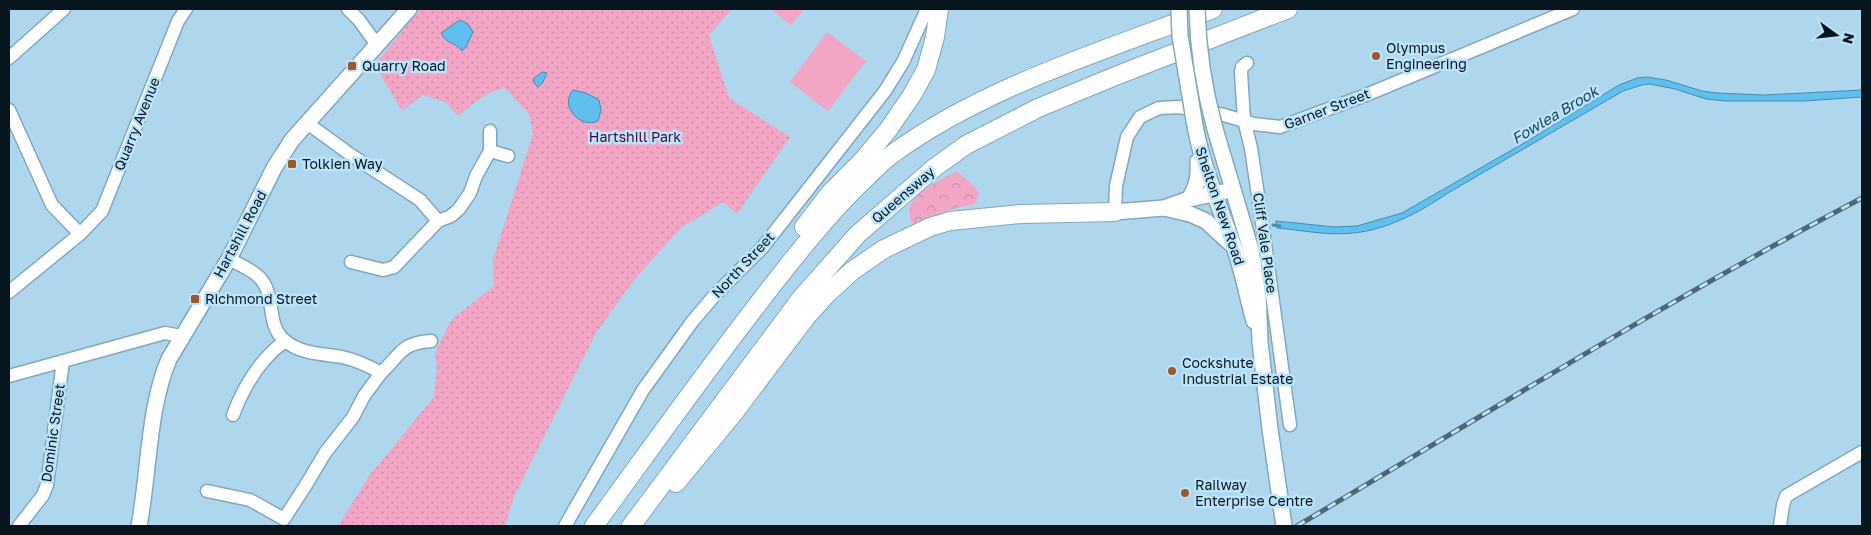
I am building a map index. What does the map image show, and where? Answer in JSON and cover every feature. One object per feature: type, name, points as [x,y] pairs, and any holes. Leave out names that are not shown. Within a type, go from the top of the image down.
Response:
[{"type":"highway","points":[[594,526],[708,368],[795,240],[830,193],[888,130],[912,95],[926,70],[935,37],[939,9]]},
{"type":"highway","points":[[708,368],[825,220],[848,195],[890,156],[961,111],[1009,89],[1083,58],[1213,9]]},
{"type":"highway","name":"Queensway","points":[[631,526],[802,297],[858,234],[934,168],[966,145],[1038,108],[1288,9]]},
{"type":"highway","points":[[640,526],[711,442],[807,316],[852,270],[884,249],[930,227],[950,221],[1021,214],[1115,212]]},
{"type":"main road","name":"Hartshill Road","points":[[139,526],[163,372],[181,336],[229,259],[283,153],[307,123],[409,9]]},
{"type":"main road","name":"Shelton New Road","points":[[1179,9],[1181,44],[1197,140],[1214,195],[1234,248],[1260,342]]},
{"type":"main road","name":"Shelton New Road","points":[[1197,9],[1202,74],[1215,129],[1251,250],[1258,294],[1260,342],[1284,526]]},
{"type":"main road","points":[[1189,200],[1195,189],[1199,174],[1197,140]]},
{"type":"main road","points":[[1115,212],[1164,208],[1232,189]]},
{"type":"main road","points":[[1164,208],[1190,214],[1206,221],[1234,248]]},
{"type":"street","points":[[9,58],[64,9]]},
{"type":"street","name":"Quarry Avenue","points":[[9,292],[80,234],[102,211],[178,21],[186,9]]},
{"type":"street","points":[[348,9],[359,20],[377,45]]},
{"type":"street","name":"North Street","points":[[565,526],[644,390],[692,322],[714,296],[762,248],[885,91],[903,62],[927,9]]},
{"type":"street","name":"Garner Street","points":[[1115,212],[1116,186],[1127,136],[1133,125],[1140,118],[1159,108],[1171,106],[1224,115],[1269,127],[1280,127],[1366,95],[1573,9]]},
{"type":"street","name":"Cliff Vale Place","points":[[1247,63],[1242,67],[1241,72],[1244,120],[1251,148],[1290,425]]},
{"type":"street","points":[[9,110],[52,204],[80,234]]},
{"type":"street","points":[[307,123],[420,200],[438,221]]},
{"type":"street","points":[[352,262],[383,270],[394,267],[438,221],[451,216],[466,202],[480,167],[490,151],[490,131]]},
{"type":"street","points":[[490,151],[508,156]]},
{"type":"street","points":[[229,259],[259,277],[266,288],[271,303],[272,321],[277,332],[285,341],[312,354],[343,358],[367,365],[381,373]]},
{"type":"street","points":[[9,376],[165,333],[181,336]]},
{"type":"street","points":[[233,415],[253,375],[271,351],[285,341]]},
{"type":"street","points":[[207,491],[250,500],[284,519],[325,452],[352,417],[364,396],[381,373],[405,347],[416,342],[431,341]]},
{"type":"street","name":"Dominic Street","points":[[19,526],[43,495],[46,485],[63,361]]},
{"type":"street","points":[[1780,526],[1782,505],[1786,496],[1862,454]]},
{"type":"green space","name":"Hartshill Park","points":[[420,9],[732,9],[709,35],[729,98],[790,137],[737,214],[723,202],[681,228],[634,280],[596,333],[514,497],[505,526],[338,526],[370,475],[434,397],[437,367],[435,353],[452,319],[494,286],[493,260],[533,134],[529,114],[505,88],[474,102],[458,116],[445,102],[423,95],[402,111],[375,65]]},
{"type":"green space","points":[[771,9],[804,9],[791,25]]},
{"type":"green space","points":[[827,32],[866,61],[828,111],[790,82]]},
{"type":"green space","points":[[957,171],[979,193],[975,204],[955,208],[918,223],[911,223],[910,207],[917,196],[944,177]]},
{"type":"water","points":[[460,20],[468,24],[473,32],[462,51],[446,40],[441,33]]},
{"type":"water","points":[[542,72],[547,73],[543,82],[538,87],[533,79]]},
{"type":"water","points":[[1647,77],[1717,93],[1764,95],[1862,90],[1862,97],[1804,101],[1725,101],[1706,99],[1675,89],[1650,84],[1642,85],[1623,91],[1426,207],[1391,224],[1366,231],[1344,234],[1277,228],[1276,221],[1335,227],[1357,226],[1402,213],[1524,143],[1619,85],[1637,78]]},
{"type":"water","points":[[573,90],[586,93],[599,100],[601,110],[598,121],[591,123],[578,119],[568,103],[569,96]]},
{"type":"waterway","name":"Fowlea Brook","points":[[1273,225],[1280,226]]},
{"type":"railway","points":[[1297,526],[1648,317],[1862,198]]},
{"type":"place","name":"Olympus Engineering","points":[[1376,56]]},
{"type":"place","name":"Quarry Road","points":[[352,66]]},
{"type":"place","name":"Tolkien Way","points":[[292,164]]},
{"type":"place","name":"Richmond Street","points":[[195,299]]},
{"type":"place","name":"Cockshute Industrial Estate","points":[[1172,371]]},
{"type":"place","name":"Railway Enterprise Centre","points":[[1185,493]]}]
